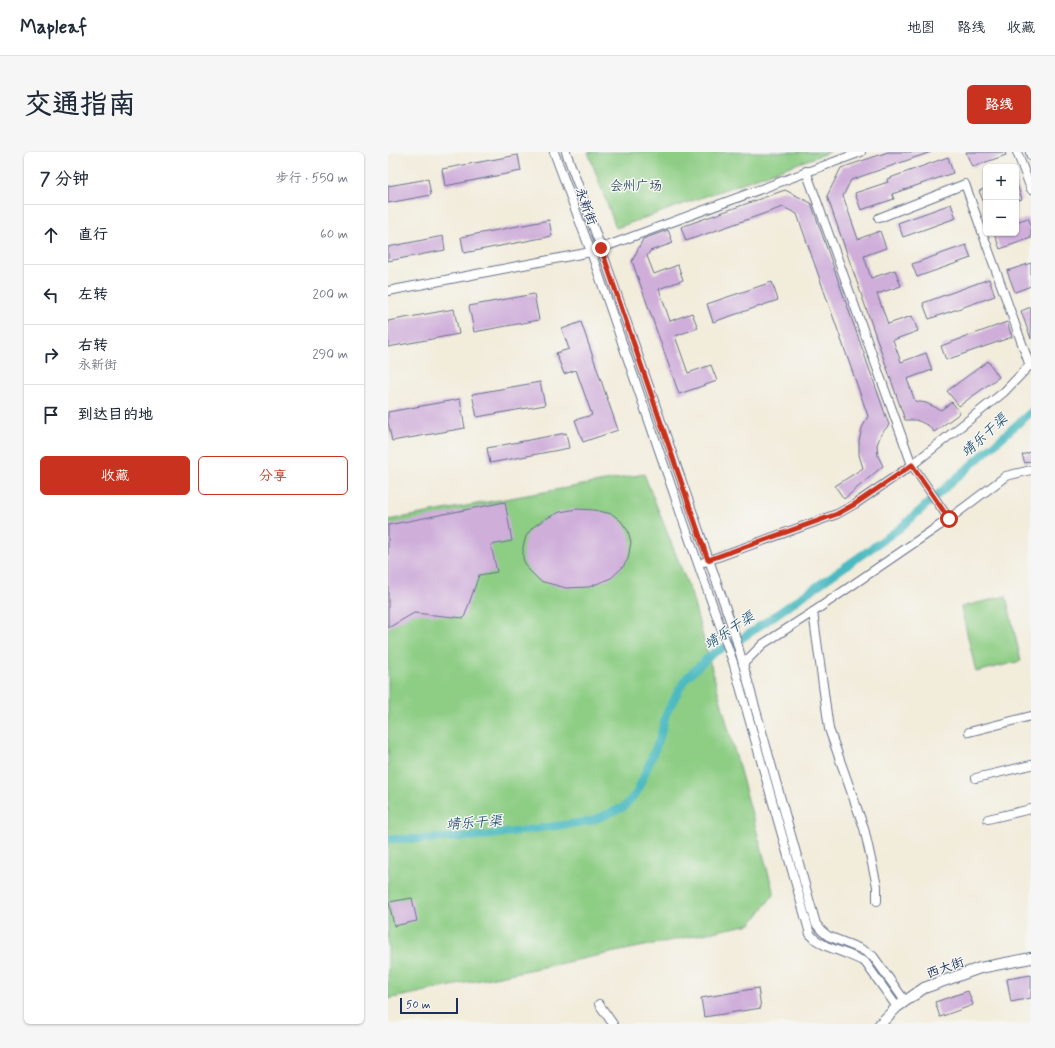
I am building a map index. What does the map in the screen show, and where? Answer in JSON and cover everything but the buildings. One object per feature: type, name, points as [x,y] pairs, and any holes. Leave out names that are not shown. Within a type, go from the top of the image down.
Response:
[{"type":"main road","name":"西大街","points":[[884,1022],[897,1007],[924,988],[973,971],[1031,958]]},
{"type":"street","name":"永新街","points":[[554,152],[591,252],[698,564],[724,634],[810,934],[826,946],[865,962],[897,1007]]},
{"type":"street","name":"永新街","points":[[566,152],[601,248],[734,632],[816,924],[828,936],[861,949],[873,956],[905,1001]]},
{"type":"street","points":[[388,291],[591,252],[806,171],[861,152]]},
{"type":"street","points":[[1017,152],[1031,189]]},
{"type":"street","points":[[1030,152],[1031,156]]},
{"type":"street","points":[[806,171],[912,465],[949,519]]},
{"type":"street","points":[[698,564],[837,514],[855,504],[912,465],[1004,392],[1030,365],[965,184],[879,218]]},
{"type":"street","points":[[742,660],[763,644],[813,612],[949,519],[1006,476],[1031,470]]},
{"type":"street","points":[[813,612],[829,729],[864,828],[878,886],[877,901]]},
{"type":"street","points":[[969,732],[1031,716]]},
{"type":"street","points":[[976,778],[1031,764]]},
{"type":"street","points":[[988,819],[1031,809]]},
{"type":"street","points":[[599,1004],[613,1024]]},
{"type":"green space","name":"会州广场","points":[[588,152],[830,152],[616,228]]},
{"type":"green space","points":[[644,474],[691,593],[774,894],[751,924],[388,999],[388,520]]},
{"type":"green space","points":[[1006,596],[1021,661],[976,672],[961,607]]},
{"type":"waterway","name":"靖乐干渠","points":[[388,839],[484,836],[591,821],[624,807],[637,792],[660,738],[666,714],[685,679],[713,653],[741,639],[899,529],[1031,412]]},
{"type":"route","points":[[601,248],[708,560],[837,514],[855,504],[912,465],[949,519]]}]
